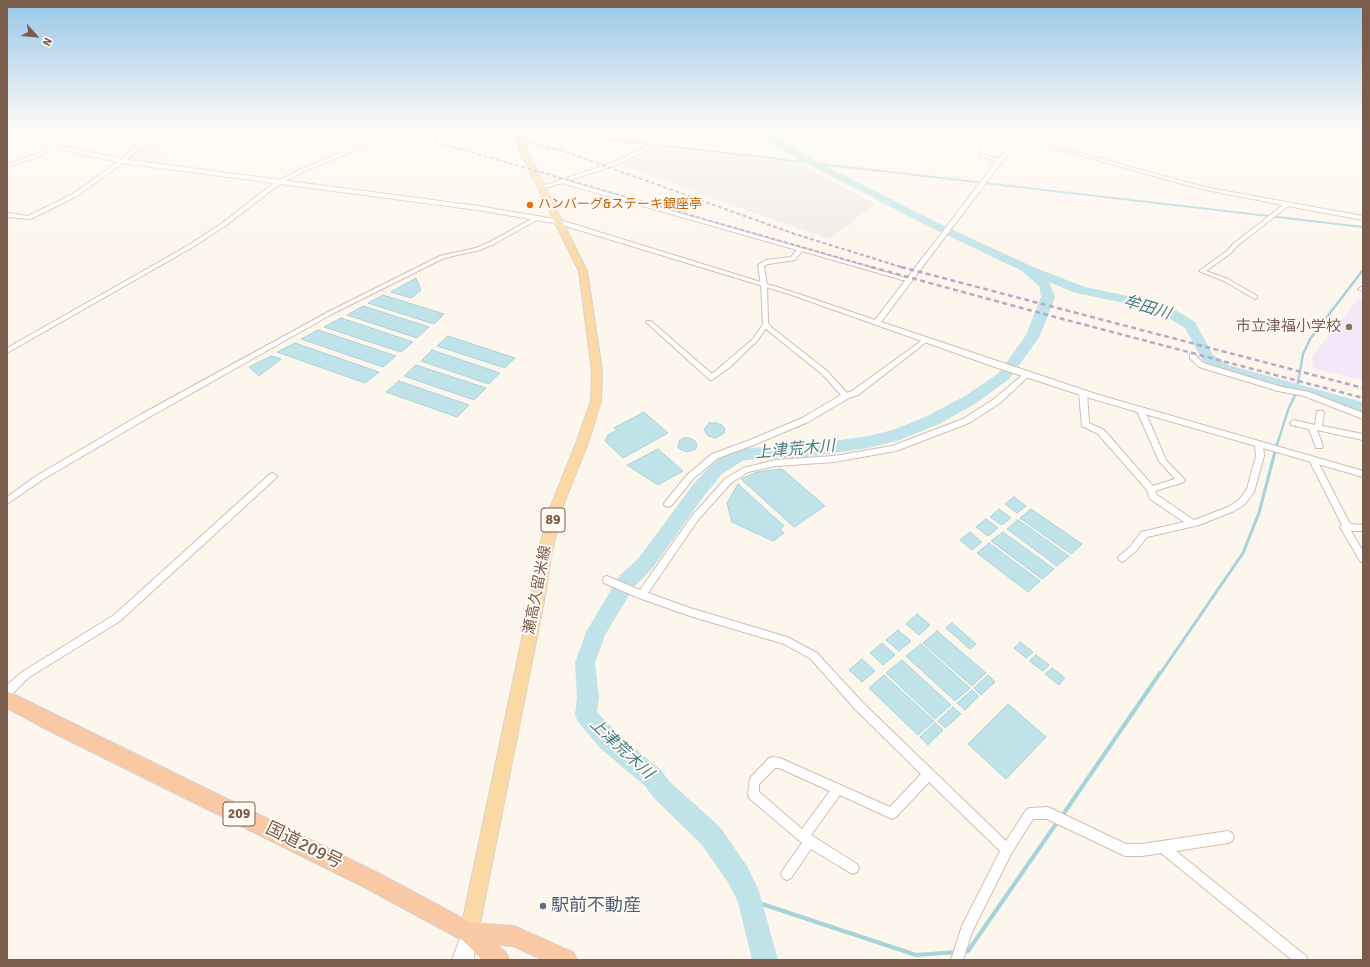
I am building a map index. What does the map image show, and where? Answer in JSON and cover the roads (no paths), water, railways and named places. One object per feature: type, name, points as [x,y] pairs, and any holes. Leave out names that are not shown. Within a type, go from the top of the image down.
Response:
[{"type":"highway","name":"国道209号","points":[[7,699],[54,724],[373,881],[469,933]]},
{"type":"highway","name":"209","points":[[469,933],[499,960]]},
{"type":"highway","name":"209","points":[[469,933],[514,936],[567,960]]},
{"type":"main road","name":"瀬高久留米線","points":[[469,933],[536,603],[544,556],[556,508],[582,443],[596,401],[597,371],[589,305],[583,271],[536,174]]},
{"type":"street","points":[[7,215],[29,218],[75,195],[104,174]]},
{"type":"street","points":[[221,174],[539,217],[560,222],[764,284],[1083,393],[1362,475]]},
{"type":"street","points":[[7,351],[191,246],[223,225],[280,182],[295,174]]},
{"type":"street","points":[[542,187],[583,174]]},
{"type":"street","points":[[876,323],[991,174]]},
{"type":"street","points":[[1151,174],[1203,188],[1286,205],[1363,218]]},
{"type":"street","points":[[562,181],[908,280]]},
{"type":"street","points":[[1255,297],[1226,280],[1202,271],[1229,252],[1235,245],[1286,205]]},
{"type":"street","points":[[7,501],[39,478],[143,417],[330,313],[442,257],[478,249],[539,217]]},
{"type":"street","points":[[800,250],[793,259],[762,263],[761,265],[764,284],[766,324],[768,328],[826,373],[846,396]]},
{"type":"street","points":[[649,322],[712,378],[755,340],[766,324]]},
{"type":"street","points":[[668,504],[691,476],[715,456],[805,420],[846,396],[856,393],[926,340]]},
{"type":"street","points":[[1192,356],[1201,365],[1306,394],[1363,416]]},
{"type":"street","points":[[642,595],[695,518],[728,481],[746,470],[776,463],[834,459],[893,449],[966,421],[997,402],[1027,375]]},
{"type":"street","points":[[1083,393],[1085,424],[1101,432],[1151,488],[1153,497],[1193,523]]},
{"type":"street","points":[[1142,411],[1163,461],[1181,480],[1151,488]]},
{"type":"street","points":[[1319,446],[1315,427],[1320,413]]},
{"type":"street","points":[[1294,423],[1363,437]]},
{"type":"street","points":[[1122,558],[1133,549],[1144,534],[1193,523],[1231,509],[1242,502],[1251,490],[1260,456],[1259,445]]},
{"type":"street","points":[[1313,460],[1347,527]]},
{"type":"street","points":[[7,692],[25,675],[117,618],[273,476]]},
{"type":"street","points":[[1347,527],[1344,527],[1363,559]]},
{"type":"street","points":[[1347,527],[1363,528]]},
{"type":"street","points":[[607,580],[642,595],[690,612],[787,641],[814,656],[859,706],[1007,850]]},
{"type":"street","points":[[853,868],[807,839],[753,794],[754,782],[773,762],[838,788],[892,812],[929,774]]},
{"type":"street","points":[[787,874],[838,788]]},
{"type":"street","points":[[957,960],[966,930],[1007,850],[1030,814],[1048,813],[1125,850],[1142,850],[1228,837]]},
{"type":"street","points":[[1163,847],[1302,960]]},
{"type":"street","points":[[459,960],[469,933]]},
{"type":"street","points":[[467,960],[469,933]]},
{"type":"water","points":[[416,278],[421,290],[411,298],[391,292]]},
{"type":"water","points":[[383,295],[444,314],[434,324],[368,303]]},
{"type":"water","points":[[363,306],[429,327],[417,338],[347,315]]},
{"type":"water","points":[[341,318],[413,342],[401,352],[324,327]]},
{"type":"water","points":[[318,330],[396,356],[383,367],[301,339]]},
{"type":"water","points":[[448,336],[515,358],[505,368],[437,346]]},
{"type":"water","points":[[295,343],[379,372],[365,383],[277,352]]},
{"type":"water","points":[[432,350],[500,373],[489,384],[421,361]]},
{"type":"water","points":[[271,356],[281,359],[259,376],[249,367]]},
{"type":"water","points":[[416,365],[486,388],[474,400],[404,376]]},
{"type":"water","points":[[399,381],[469,405],[457,417],[386,392]]},
{"type":"water","points":[[644,412],[668,433],[623,458],[605,441],[608,435],[617,430],[614,428]]},
{"type":"water","points":[[709,423],[722,425],[725,429],[724,433],[716,438],[708,436],[704,430]]},
{"type":"water","points":[[684,438],[690,438],[695,441],[697,445],[696,449],[687,452],[678,448],[679,441]]},
{"type":"water","points":[[658,449],[683,471],[658,485],[627,465]]},
{"type":"water","points":[[782,469],[825,506],[794,527],[741,479],[757,472]]},
{"type":"water","points":[[738,484],[784,526],[780,529],[784,533],[773,541],[732,522],[727,503]]},
{"type":"water","points":[[1014,497],[1026,506],[1017,513],[1005,504]]},
{"type":"water","points":[[999,509],[1011,518],[1002,525],[990,517]]},
{"type":"water","points":[[1031,509],[1082,544],[1071,554],[1020,518]]},
{"type":"water","points":[[986,519],[998,528],[988,536],[976,527]]},
{"type":"water","points":[[1018,520],[1069,556],[1057,566],[1007,529]]},
{"type":"water","points":[[970,532],[982,542],[972,550],[960,540]]},
{"type":"water","points":[[1003,532],[1054,569],[1042,579],[991,541]]},
{"type":"water","points":[[989,543],[1040,581],[1028,592],[977,553]]},
{"type":"water","points":[[917,614],[930,625],[919,635],[906,624]]},
{"type":"water","points":[[952,623],[976,644],[970,649],[946,628]]},
{"type":"water","points":[[898,630],[911,641],[899,651],[886,640]]},
{"type":"water","points":[[937,631],[986,673],[972,686],[923,643]]},
{"type":"water","points":[[1020,642],[1033,652],[1026,658],[1014,648]]},
{"type":"water","points":[[882,643],[895,655],[883,665],[870,653]]},
{"type":"water","points":[[921,644],[970,688],[955,701],[906,656]]},
{"type":"water","points":[[1036,655],[1049,665],[1043,671],[1029,661]]},
{"type":"water","points":[[862,659],[875,671],[862,682],[849,670]]},
{"type":"water","points":[[902,660],[951,705],[935,719],[886,673]]},
{"type":"water","points":[[1052,668],[1065,678],[1059,685],[1045,674]]},
{"type":"water","points":[[884,675],[934,721],[918,735],[869,688]]},
{"type":"water","points":[[988,675],[995,682],[981,695],[974,688]]},
{"type":"water","points":[[972,690],[979,696],[965,710],[957,703]]},
{"type":"water","points":[[1008,704],[1046,737],[1006,779],[968,744]]},
{"type":"water","points":[[953,707],[961,714],[945,728],[938,721]]},
{"type":"water","points":[[935,723],[943,730],[928,745],[920,737]]},
{"type":"waterway","name":"上津荒木川","points":[[765,960],[750,900],[738,875],[711,836],[661,789],[653,778],[608,740],[586,715],[588,697],[585,663],[596,632],[627,581],[645,564],[698,491],[716,470],[724,464],[738,456],[748,454],[807,451],[868,442],[897,435],[933,420],[970,400],[1004,376],[1033,336],[1048,297],[1045,285],[1026,268],[934,225],[834,174]]},
{"type":"waterway","points":[[908,174],[1363,227]]},
{"type":"waterway","points":[[1277,445],[1288,410],[1296,393],[1303,354],[1310,339],[1363,270]]},
{"type":"waterway","name":"牟田川","points":[[1033,271],[1081,290],[1137,302],[1167,311],[1190,325],[1208,358],[1223,368],[1363,407]]},
{"type":"waterway","points":[[1160,674],[1243,553],[1259,513],[1277,444]]},
{"type":"waterway","points":[[1062,816],[1160,673]]},
{"type":"waterway","points":[[962,952],[968,951],[1058,821]]},
{"type":"waterway","points":[[750,900],[916,955],[957,952]]},
{"type":"railway","points":[[547,174],[875,268]]},
{"type":"railway","points":[[628,174],[795,234],[904,268]]},
{"type":"railway","points":[[871,267],[1363,398]]},
{"type":"railway","points":[[901,267],[1363,388]]},
{"type":"place","name":"ハンバーグ&ステーキ銀座亭","points":[[530,205]]},
{"type":"place","name":"市立津福小学校","points":[[1349,327]]},
{"type":"place","name":"駅前不動産","points":[[543,906]]}]
